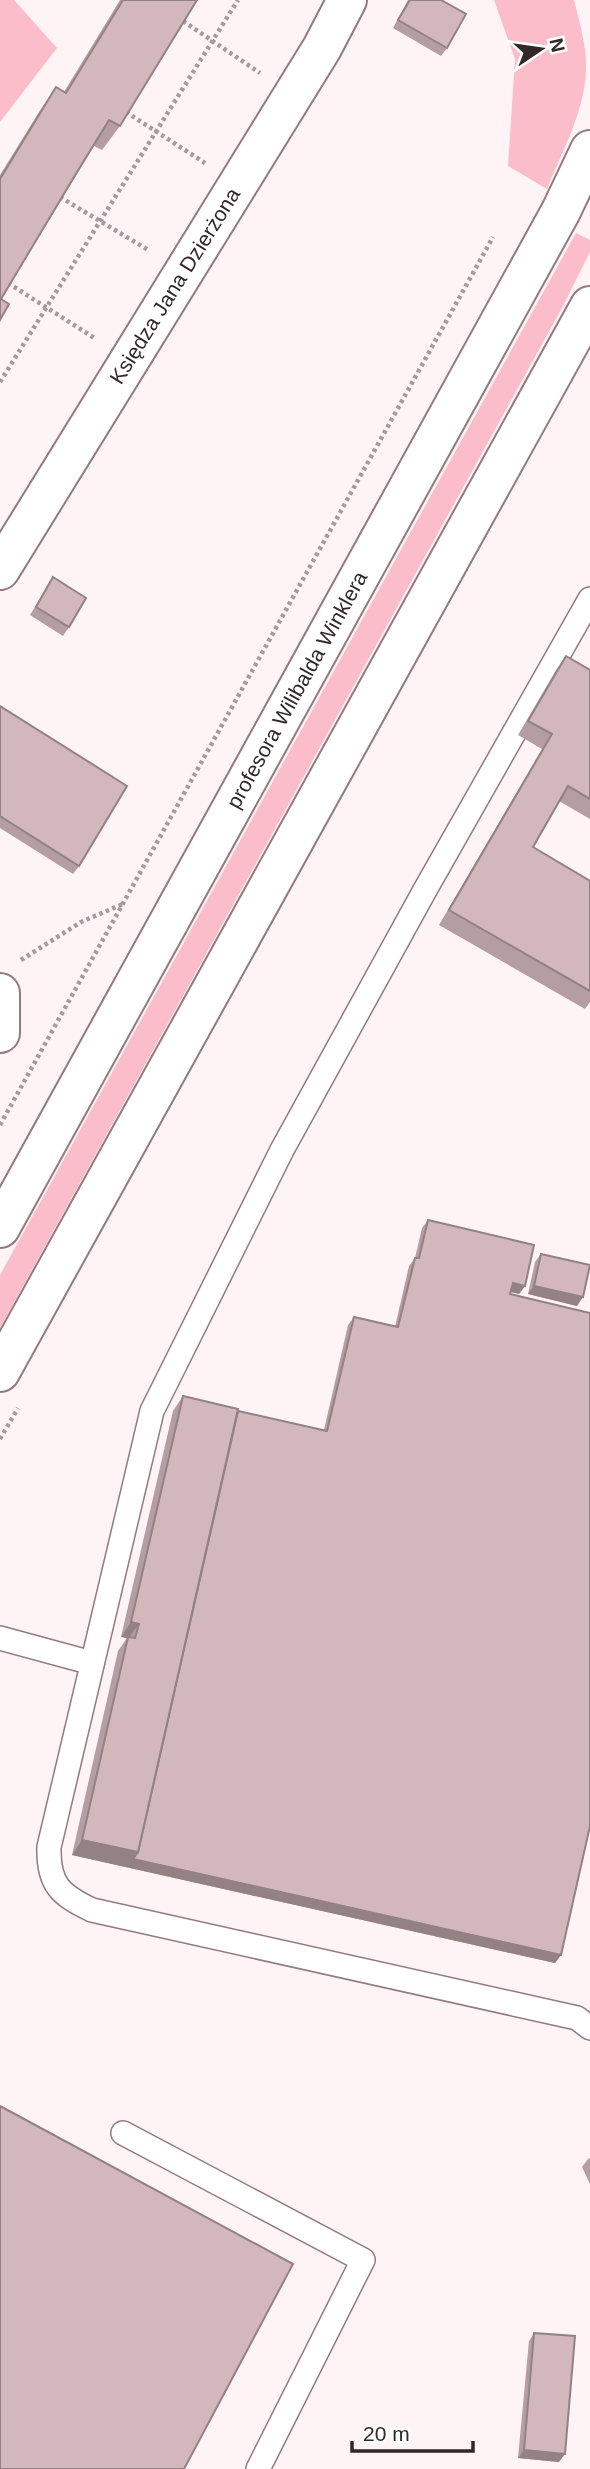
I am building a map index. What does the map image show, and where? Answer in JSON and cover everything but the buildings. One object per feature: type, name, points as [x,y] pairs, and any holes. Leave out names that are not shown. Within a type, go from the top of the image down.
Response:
[{"type":"main road","name":"Księdza Jana Dzierżona","points":[[0,569],[322,48],[347,0]]},
{"type":"main road","name":"profesora Wilibalda Winklera","points":[[0,1228],[561,211],[590,150]]},
{"type":"main road","points":[[0,1372],[590,306]]},
{"type":"main road","points":[[0,1033],[6,980]]},
{"type":"lane","points":[[590,599],[282,1150],[152,1411],[49,1847],[48,1868],[55,1884],[71,1900],[92,1910],[577,2018],[590,2028]]},
{"type":"lane","points":[[0,1638],[92,1663]]},
{"type":"lane","points":[[123,2133],[363,2260],[258,2469]]},
{"type":"path","points":[[0,382],[239,0]]},
{"type":"path","points":[[183,21],[292,95]]},
{"type":"path","points":[[126,112],[238,184]]},
{"type":"path","points":[[60,197],[184,271]]},
{"type":"path","points":[[0,1125],[494,237]]},
{"type":"path","points":[[8,283],[129,360]]},
{"type":"path","points":[[6,980],[81,922],[123,904]]},
{"type":"shaded area","points":[[0,0],[14,0],[57,48],[0,122]]},
{"type":"shaded area","points":[[494,0],[574,0],[585,48],[583,96],[573,128],[547,189],[508,166],[515,59]]},
{"type":"shaded area","points":[[576,233],[590,240],[590,252],[562,308],[0,1328],[0,1275]]}]
